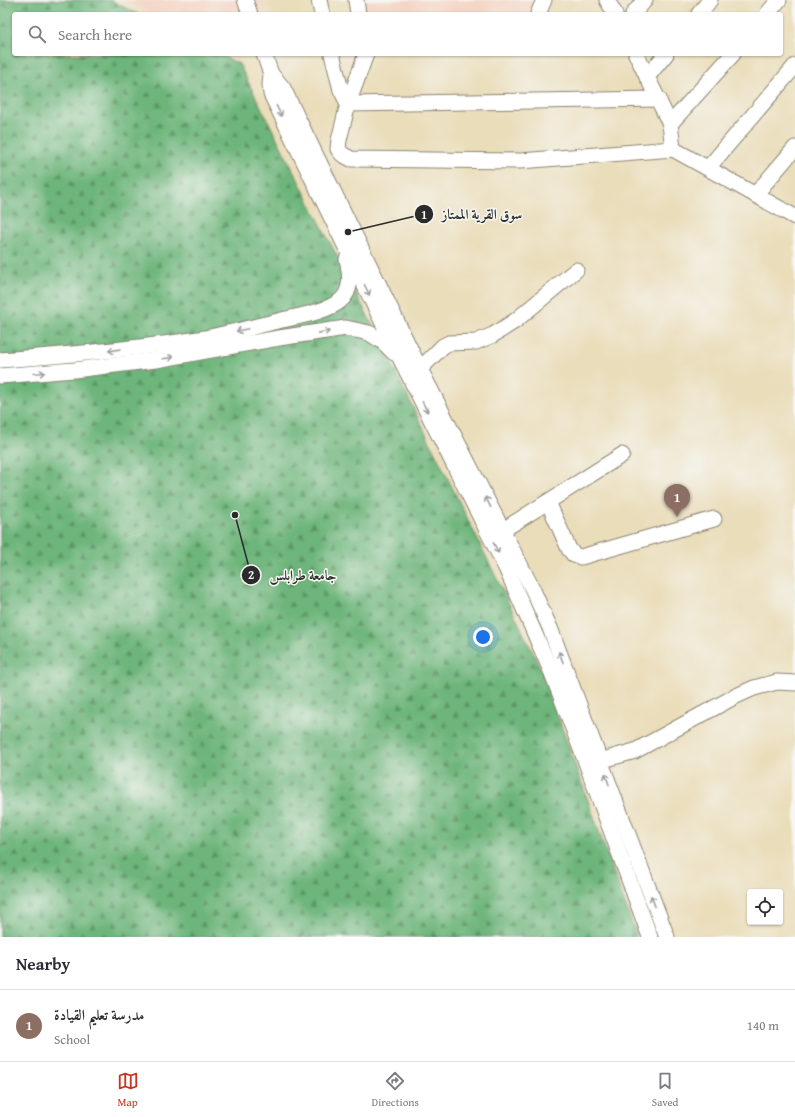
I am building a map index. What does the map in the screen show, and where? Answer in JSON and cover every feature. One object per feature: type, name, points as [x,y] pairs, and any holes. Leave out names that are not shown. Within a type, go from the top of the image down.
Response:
[{"type":"street","points":[[245,0],[249,12]]},
{"type":"street","points":[[319,0],[322,12]]},
{"type":"street","points":[[356,0],[358,12]]},
{"type":"street","points":[[539,12],[544,0]]},
{"type":"street","points":[[607,0],[614,12]]},
{"type":"street","points":[[635,12],[645,0]]},
{"type":"street","points":[[701,12],[710,0]]},
{"type":"street","points":[[770,12],[779,0]]},
{"type":"street","points":[[265,56],[271,74],[283,88],[420,369],[532,588],[550,628],[650,937]]},
{"type":"street","points":[[332,56],[341,90],[348,104]]},
{"type":"street","points":[[368,56],[348,104],[339,140],[338,149],[342,154],[351,158],[520,161],[674,149],[795,217]]},
{"type":"street","points":[[637,56],[670,124],[674,149]]},
{"type":"street","points":[[647,77],[664,56]]},
{"type":"street","points":[[670,124],[731,56]]},
{"type":"street","points":[[708,168],[795,66]]},
{"type":"street","points":[[271,74],[271,94],[400,358],[506,568],[552,674],[594,763],[667,937]]},
{"type":"street","points":[[348,104],[659,100]]},
{"type":"street","points":[[756,195],[795,148]]},
{"type":"street","points":[[0,360],[101,352],[205,338],[260,326],[329,308],[340,301],[347,293],[350,283],[350,272],[344,242]]},
{"type":"street","points":[[420,369],[443,346],[449,343],[476,342],[493,335],[515,321],[576,270]]},
{"type":"street","points":[[292,318],[297,336]]},
{"type":"street","points":[[260,326],[262,341]]},
{"type":"street","points":[[0,376],[74,370],[156,360],[346,328],[369,333],[382,341],[400,358]]},
{"type":"street","points":[[502,530],[622,454]]},
{"type":"street","points":[[548,502],[569,549],[574,555],[581,557],[714,519]]},
{"type":"street","points":[[594,763],[634,752],[734,697],[754,688],[777,682],[795,683]]},
{"type":"shaded area","points":[[125,0],[263,0],[265,8],[260,12],[148,12]]},
{"type":"shaded area","points":[[360,0],[535,0],[530,12],[362,12]]},
{"type":"green space","points":[[0,0],[110,0],[134,12],[12,12],[12,56],[223,56],[239,64],[386,352],[540,667],[637,937],[0,937]]},
{"type":"place","name":"سوق القرية الممتاز","points":[[348,232]]},
{"type":"place","name":"جامعة طرابلس","points":[[235,515]]},
{"type":"place","name":"مدرسة تعليم القيادة","points":[[677,517]]}]
